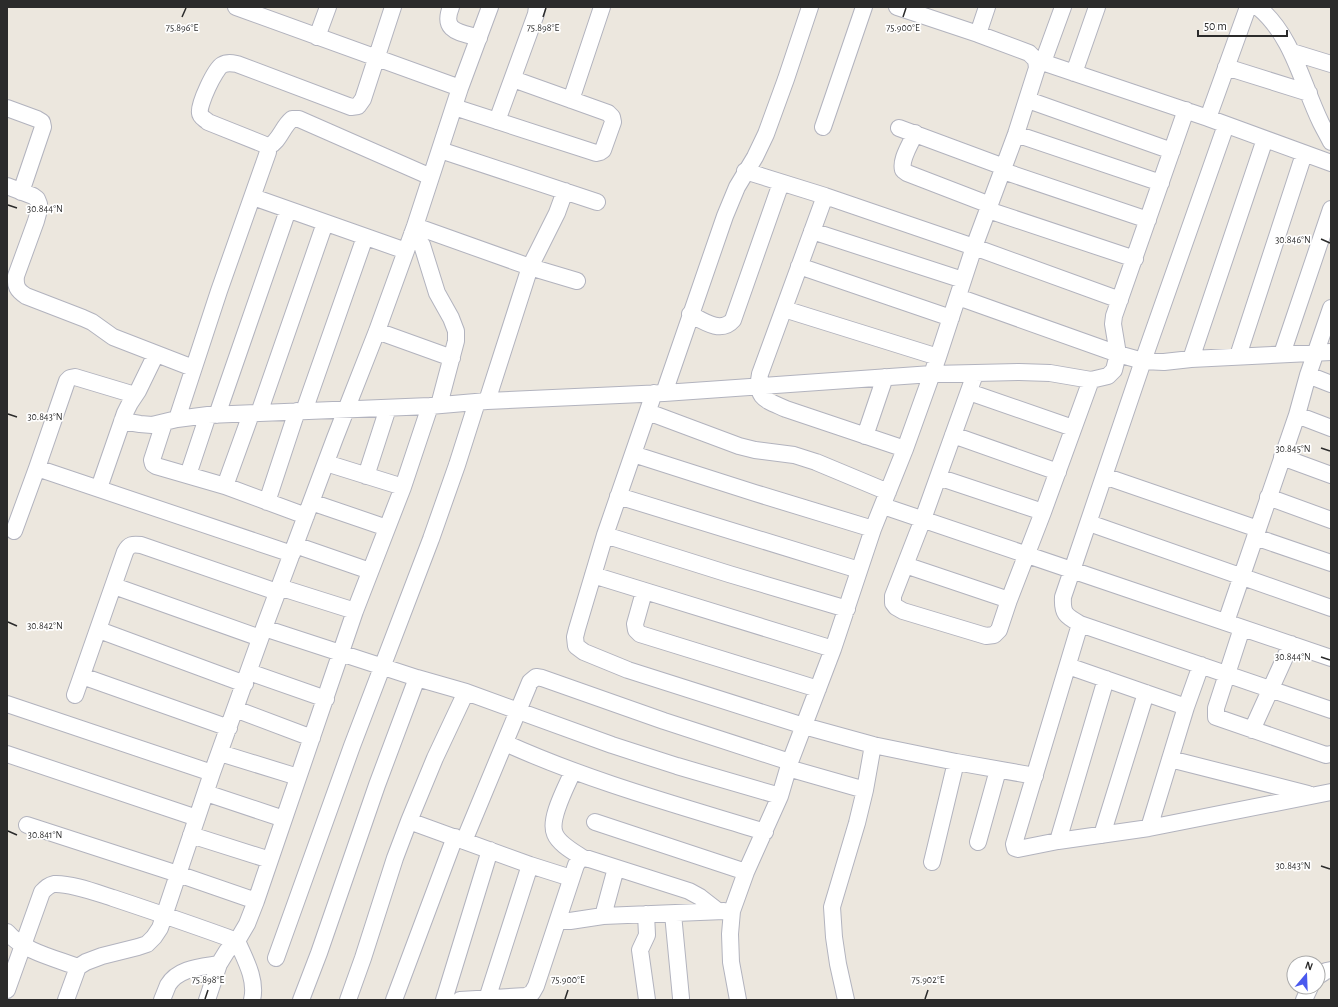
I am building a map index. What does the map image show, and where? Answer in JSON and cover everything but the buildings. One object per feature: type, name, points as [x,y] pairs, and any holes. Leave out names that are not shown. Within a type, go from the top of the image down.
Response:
[{"type":"street","points":[[236,7],[270,13],[318,36],[460,88]]},
{"type":"street","points":[[318,36],[328,7]]},
{"type":"street","points":[[268,147],[264,144],[208,122],[202,118],[200,107],[216,69],[228,62],[237,64],[351,107],[358,106],[363,99],[393,7]]},
{"type":"street","points":[[451,7],[448,20],[449,26],[454,30],[479,38]]},
{"type":"street","points":[[66,1000],[78,967],[86,962],[102,956],[146,944],[154,937],[160,928],[212,773],[278,589],[414,230],[460,88],[490,7]]},
{"type":"street","points":[[497,121],[536,14],[537,7]]},
{"type":"street","points":[[571,100],[602,7]]},
{"type":"street","points":[[810,7],[766,134],[755,157],[737,187],[659,393],[648,412],[605,535],[575,637],[576,646],[584,652],[628,670],[804,726],[873,745],[1035,776]]},
{"type":"street","points":[[823,127],[864,7]]},
{"type":"street","points":[[898,7],[937,13],[978,34],[1029,53],[1040,61],[1186,110],[1331,163]]},
{"type":"street","points":[[978,34],[988,7]]},
{"type":"street","points":[[738,1000],[731,962],[730,934],[725,911],[746,872],[780,796],[789,765],[847,609],[873,529],[905,449],[932,374],[974,247],[1004,169],[1028,100],[1037,68],[1063,7]]},
{"type":"street","points":[[1074,73],[1097,7]]},
{"type":"street","points":[[1208,118],[1248,7]]},
{"type":"street","points":[[1258,7],[1275,25],[1292,52],[1320,123],[1331,142]]},
{"type":"street","points":[[1292,52],[1331,64]]},
{"type":"street","points":[[1226,67],[1309,93]]},
{"type":"street","points":[[454,107],[596,153],[603,150],[613,122],[612,117],[608,113],[513,79]]},
{"type":"street","points":[[1028,100],[1172,152]]},
{"type":"street","points":[[7,108],[37,119],[42,122],[43,127],[14,189],[32,196],[37,199],[39,204],[39,210],[16,276],[15,284],[18,291],[26,296],[92,322],[113,337],[193,368]]},
{"type":"street","points":[[122,420],[146,425],[212,415],[388,408],[659,393],[932,374],[1019,372],[1050,373],[1091,380],[1108,376],[1114,370],[1118,354],[1113,324],[1114,316],[1186,110]]},
{"type":"street","points":[[387,528],[309,509],[267,502],[225,486],[156,466],[153,464],[152,460],[193,368],[253,197],[268,152],[268,147],[277,140],[288,122],[292,119],[299,119],[431,177]]},
{"type":"street","points":[[1226,125],[1143,361],[1063,597],[1062,608],[1067,616],[1080,624],[1331,710]]},
{"type":"street","points":[[899,128],[1004,169],[1148,220]]},
{"type":"street","points":[[915,133],[903,161],[903,170],[907,173],[989,207],[1134,259]]},
{"type":"street","points":[[1016,134],[1161,183]]},
{"type":"street","points":[[1191,359],[1265,139]]},
{"type":"street","points":[[440,150],[597,202]]},
{"type":"street","points":[[1238,356],[1304,154]]},
{"type":"street","points":[[745,172],[824,196],[974,247],[1120,300]]},
{"type":"street","points":[[690,314],[705,323],[716,326],[724,327],[729,325],[734,320],[781,183]]},
{"type":"street","points":[[276,958],[352,746],[482,402],[530,267],[557,213],[565,192]]},
{"type":"street","points":[[824,196],[757,386],[760,394],[768,401],[786,409],[905,449]]},
{"type":"street","points":[[253,197],[406,251]]},
{"type":"street","points":[[1282,354],[1331,209]]},
{"type":"street","points":[[188,475],[212,415],[288,210]]},
{"type":"street","points":[[225,486],[255,413],[325,223]]},
{"type":"street","points":[[414,230],[577,281]]},
{"type":"street","points":[[207,1000],[219,964],[227,951],[237,941],[247,924],[256,901],[355,611],[452,358],[456,341],[456,331],[451,318],[437,293],[422,245],[414,230]]},
{"type":"street","points":[[812,231],[963,280]]},
{"type":"street","points":[[267,502],[365,237]]},
{"type":"street","points":[[799,266],[951,318]]},
{"type":"street","points":[[958,297],[1118,354],[1143,361],[1164,362],[1238,356],[1323,352]]},
{"type":"street","points":[[1226,622],[1297,415],[1308,375],[1323,352],[1331,308]]},
{"type":"street","points":[[784,309],[938,357]]},
{"type":"street","points":[[377,331],[452,358]]},
{"type":"street","points":[[99,488],[122,420],[156,354]]},
{"type":"street","points":[[975,374],[923,519],[893,596],[893,603],[896,607],[903,611],[986,636],[994,635],[999,630],[1091,380]]},
{"type":"street","points":[[1308,375],[1331,384]]},
{"type":"street","points":[[14,531],[67,381],[70,378],[75,377],[135,395]]},
{"type":"street","points":[[865,436],[885,378]]},
{"type":"street","points":[[969,392],[1073,428]]},
{"type":"street","points":[[366,476],[388,408]]},
{"type":"street","points":[[648,412],[744,447],[755,450],[794,455],[816,462],[923,519],[1331,658]]},
{"type":"street","points":[[1297,415],[1331,428]]},
{"type":"street","points":[[953,435],[1058,472]]},
{"type":"street","points":[[633,454],[755,494],[873,529]]},
{"type":"street","points":[[1282,457],[1331,475]]},
{"type":"street","points":[[326,463],[403,487]]},
{"type":"street","points":[[37,468],[294,549],[370,571]]},
{"type":"street","points":[[1104,476],[1257,533],[1331,563]]},
{"type":"street","points":[[938,477],[1043,512]]},
{"type":"street","points":[[618,496],[859,570]]},
{"type":"street","points":[[1268,497],[1331,520]]},
{"type":"street","points":[[1089,522],[1331,608]]},
{"type":"street","points":[[605,535],[847,609]]},
{"type":"street","points":[[75,695],[127,547],[131,544],[355,611]]},
{"type":"street","points":[[905,565],[1009,600]]},
{"type":"street","points":[[593,575],[644,592],[742,620],[833,649]]},
{"type":"street","points":[[114,586],[262,633],[340,654],[466,692],[612,745],[780,796]]},
{"type":"street","points":[[644,592],[635,624],[636,630],[640,634],[818,689]]},
{"type":"street","points":[[1080,624],[1014,844],[1015,848],[1018,849],[1058,841],[1149,828],[1331,792]]},
{"type":"street","points":[[1242,628],[1216,708],[1216,717],[1326,755],[1331,754]]},
{"type":"street","points":[[99,630],[247,678],[326,698]]},
{"type":"street","points":[[1252,730],[1291,644]]},
{"type":"street","points":[[1149,828],[1186,707],[1201,665]]},
{"type":"street","points":[[1068,666],[1186,707]]},
{"type":"street","points":[[82,676],[228,728]]},
{"type":"street","points":[[394,1000],[460,839],[505,743],[530,682],[536,677],[865,790]]},
{"type":"street","points":[[301,1000],[417,678]]},
{"type":"street","points":[[1058,841],[1106,679]]},
{"type":"street","points":[[348,1000],[395,858],[409,821],[435,758],[466,692]]},
{"type":"street","points":[[1102,835],[1146,693]]},
{"type":"street","points":[[7,704],[212,773]]},
{"type":"street","points":[[235,710],[312,738]]},
{"type":"street","points":[[505,743],[573,771],[765,832]]},
{"type":"street","points":[[846,1000],[838,964],[832,907],[857,823],[865,790],[873,745]]},
{"type":"street","points":[[220,753],[298,777]]},
{"type":"street","points":[[7,754],[197,818]]},
{"type":"street","points":[[1170,759],[1313,795]]},
{"type":"street","points":[[932,862],[956,762]]},
{"type":"street","points":[[978,842],[998,770]]},
{"type":"street","points":[[573,771],[554,815],[553,826],[555,834],[560,841],[583,858],[689,891],[725,911]]},
{"type":"street","points":[[206,793],[284,819]]},
{"type":"street","points":[[409,821],[530,865],[571,878]]},
{"type":"street","points":[[595,822],[746,872]]},
{"type":"street","points":[[27,825],[256,901]]},
{"type":"street","points":[[191,835],[270,860]]},
{"type":"street","points":[[444,1000],[490,850]]},
{"type":"street","points":[[460,1000],[526,996],[532,993],[536,986],[571,878],[579,860],[583,858]]},
{"type":"street","points":[[487,999],[530,865]]},
{"type":"street","points":[[603,916],[616,868]]},
{"type":"street","points":[[7,990],[24,946],[42,892],[46,887],[52,884],[62,884],[91,891],[165,915],[237,941],[252,976],[254,986],[252,1000]]},
{"type":"street","points":[[558,920],[570,921],[603,916],[725,911]]},
{"type":"street","points":[[646,914],[647,935],[640,950],[647,1000]]},
{"type":"street","points":[[673,914],[681,998]]},
{"type":"street","points":[[7,932],[12,938],[24,946],[78,967]]},
{"type":"street","points":[[162,1000],[169,984],[178,974],[188,970],[219,964]]}]
